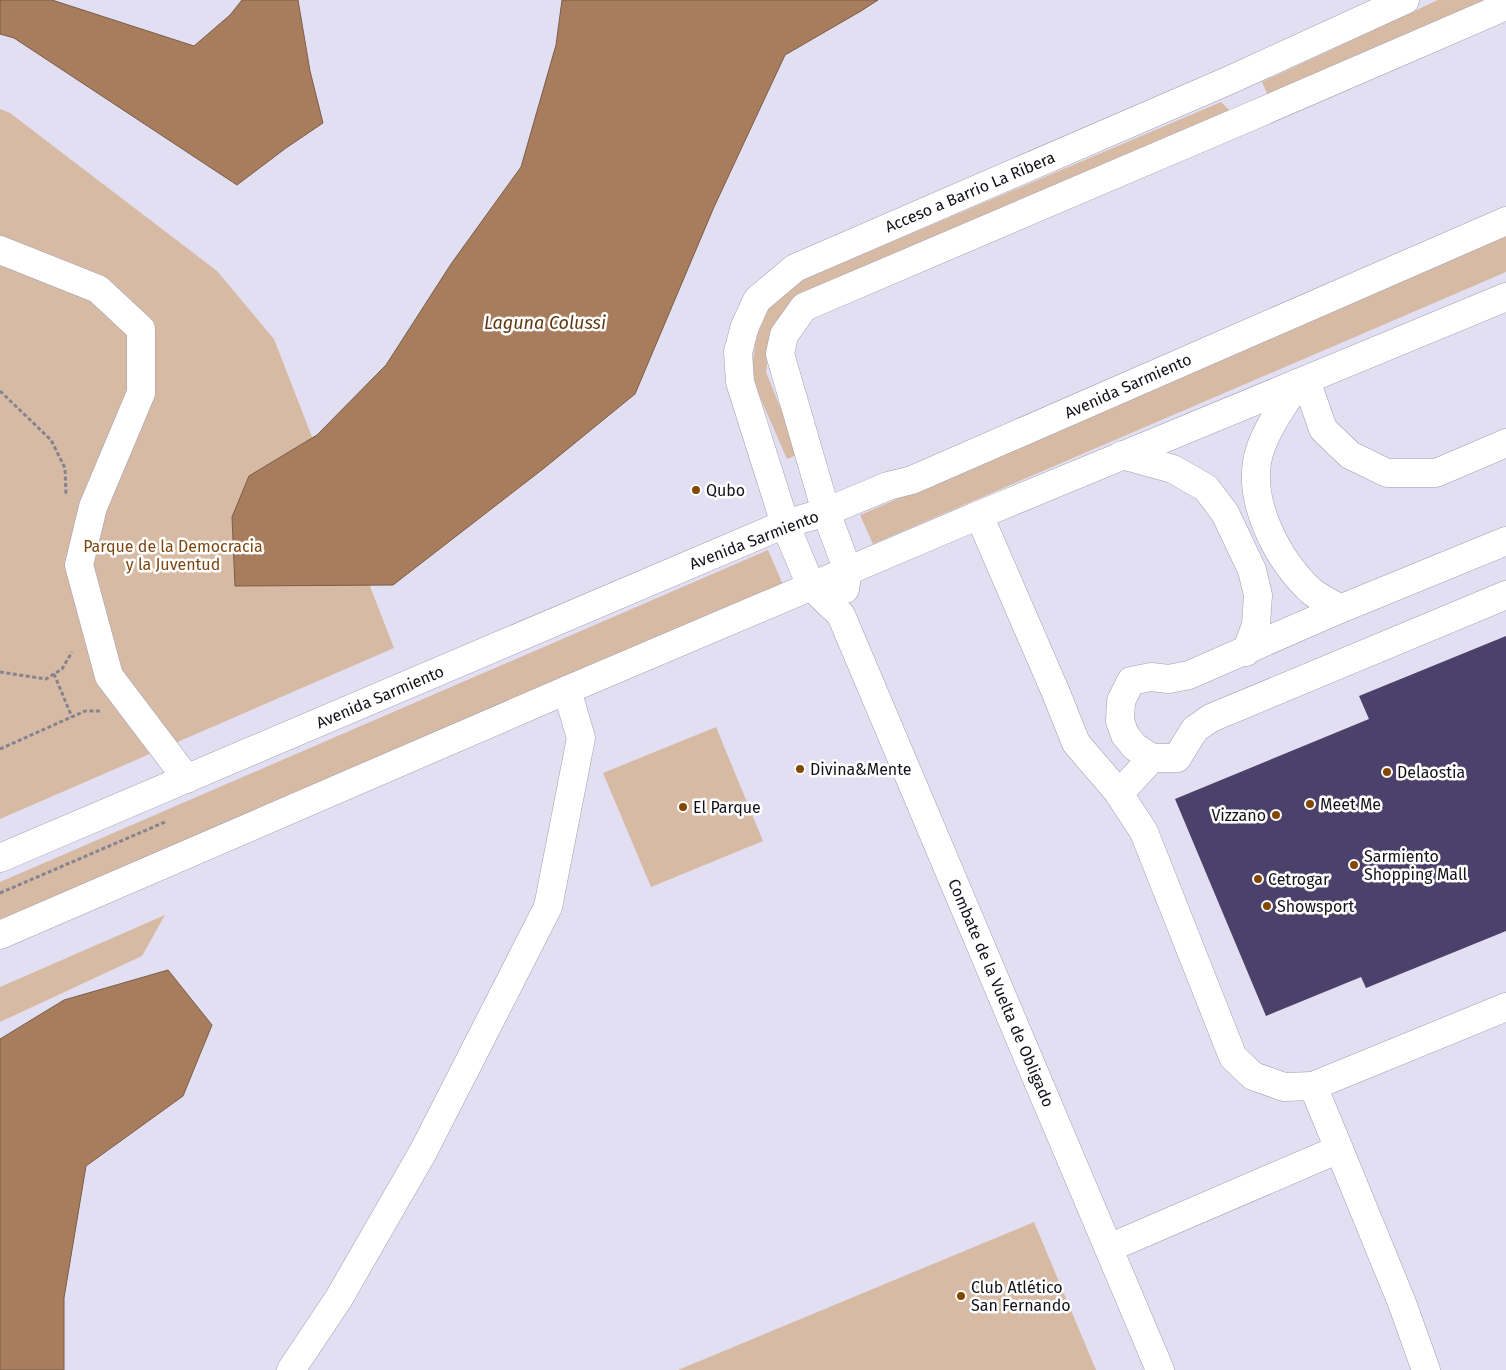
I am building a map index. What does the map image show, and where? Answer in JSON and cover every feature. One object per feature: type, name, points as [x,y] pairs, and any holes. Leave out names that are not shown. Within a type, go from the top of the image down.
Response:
[{"type":"main road","name":"Acceso a Barrio La Ribera","points":[[785,524],[740,382],[738,352],[745,326],[757,300],[794,268],[1232,79],[1405,0]]},
{"type":"main road","points":[[841,615],[848,571],[826,512],[780,354],[784,335],[804,307],[1506,6]]},
{"type":"main road","points":[[1232,79],[1254,115]]},
{"type":"main road","name":"Avenida Sarmiento","points":[[0,858],[785,524],[826,512],[888,486],[912,480],[1506,220]]},
{"type":"main road","points":[[0,250],[98,289],[141,330],[141,393],[93,507],[79,565],[109,676],[187,779]]},
{"type":"main road","points":[[0,935],[811,586],[1122,455],[1506,297]]},
{"type":"main road","points":[[1302,382],[1323,429],[1350,455],[1387,473],[1436,473],[1506,443]]},
{"type":"main road","points":[[1302,382],[1274,418],[1259,454],[1256,481],[1260,509],[1282,556],[1296,575],[1312,592],[1340,609]]},
{"type":"main road","points":[[1122,455],[1173,469],[1206,488],[1225,514],[1252,570],[1258,595],[1256,625],[1246,652]]},
{"type":"main road","points":[[979,515],[1076,743],[1118,792],[1144,832],[1233,1057],[1253,1076],[1284,1087],[1313,1086],[1506,1007]]},
{"type":"main road","name":"Combate de la Vuelta de Obligado","points":[[785,524],[811,586],[841,615],[1160,1370]]},
{"type":"main road","points":[[1506,541],[1340,609],[1246,652],[1189,675],[1169,679],[1151,677],[1131,681],[1121,701],[1120,721],[1125,735],[1135,747],[1152,758],[1177,758],[1195,729],[1211,718],[1506,595]]},
{"type":"main road","points":[[291,1370],[339,1298],[423,1152],[548,907],[581,738],[567,690]]},
{"type":"main road","points":[[1118,792],[1152,758]]},
{"type":"main road","points":[[1313,1086],[1402,1303],[1426,1370]]},
{"type":"main road","points":[[1109,1248],[1339,1148]]},
{"type":"path","points":[[54,674],[72,717]]},
{"type":"green space","points":[[1438,0],[1497,0],[1269,98],[1262,82]]},
{"type":"green space","points":[[1221,102],[1231,112],[801,298],[785,310],[771,339],[766,372],[799,454],[787,459],[756,388],[752,367],[756,338],[770,305],[793,284]]},
{"type":"green space","name":"Parque de la Democracia y la Juventud","points":[[0,109],[10,113],[217,271],[274,339],[394,648],[0,819]]},
{"type":"green space","points":[[1506,235],[1506,272],[873,544],[860,515]]},
{"type":"green space","points":[[768,550],[783,585],[0,922],[0,882]]},
{"type":"green space","name":"El Parque","points":[[716,727],[763,841],[651,887],[603,773]]},
{"type":"green space","points":[[165,915],[142,956],[0,1022],[0,987]]},
{"type":"green space","name":"Club Atlético San Fernando","points":[[1034,1222],[1096,1370],[678,1370]]},
{"type":"water","points":[[0,0],[52,0],[194,46],[230,15],[242,0],[298,0],[310,71],[323,123],[237,185],[14,38],[0,34]]},
{"type":"water","name":"Laguna Colussi","points":[[562,0],[878,0],[785,55],[714,207],[635,394],[543,469],[393,585],[235,586],[232,517],[249,476],[317,435],[386,365],[451,264],[521,167],[556,45]]},
{"type":"water","points":[[168,970],[212,1025],[183,1096],[86,1166],[64,1298],[64,1370],[0,1370],[0,1039],[64,1000]]},
{"type":"building","name":"Sarmiento Shopping Mall","points":[[1506,636],[1506,931],[1366,988],[1361,977],[1266,1016],[1175,799],[1369,719],[1359,696]]},
{"type":"place","name":"Qubo","points":[[696,490]]},
{"type":"place","name":"Divina&Mente","points":[[800,769]]},
{"type":"place","name":"Delaostia","points":[[1387,772]]},
{"type":"place","name":"Meet Me","points":[[1310,804]]},
{"type":"place","name":"El Parque","points":[[683,807]]},
{"type":"place","name":"Vizzano","points":[[1276,815]]},
{"type":"place","name":"Sarmiento Shopping Mall","points":[[1354,865]]},
{"type":"place","name":"Cetrogar","points":[[1258,879]]},
{"type":"place","name":"Showsport","points":[[1267,906]]},
{"type":"place","name":"Club Atlético San Fernando","points":[[961,1296]]}]
